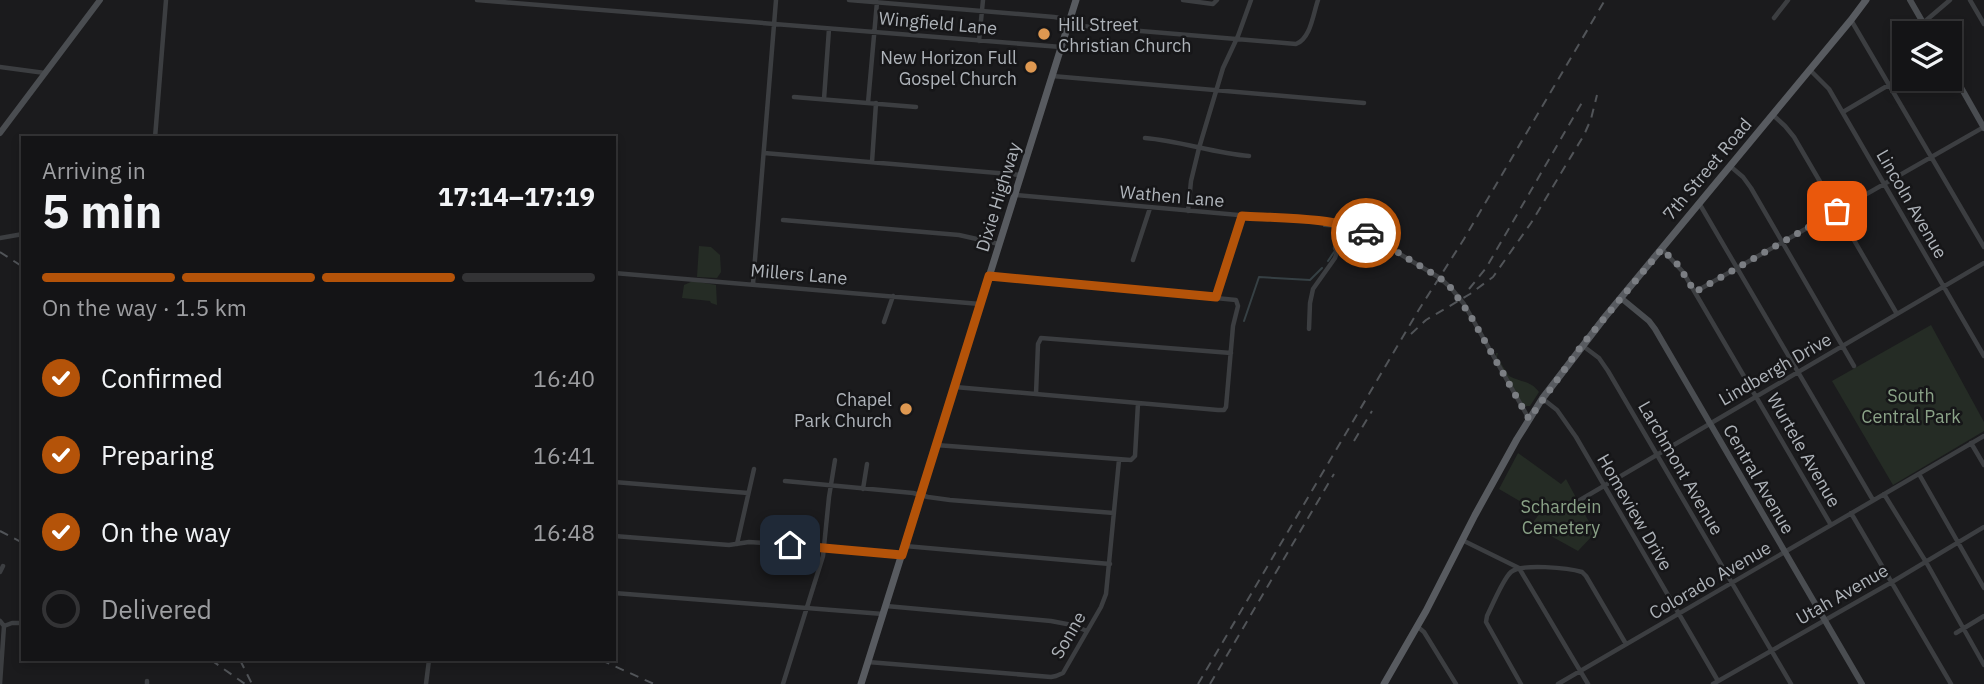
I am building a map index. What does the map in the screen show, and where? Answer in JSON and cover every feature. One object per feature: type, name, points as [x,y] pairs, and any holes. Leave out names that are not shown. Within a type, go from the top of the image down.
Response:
[{"type":"main road","name":"Dixie Highway","points":[[861,684],[1076,0]]},
{"type":"main road","name":"7th Street Road","points":[[1384,684],[1461,539],[1542,399],[1582,345],[1866,0]]},
{"type":"street","points":[[0,132],[100,0]]},
{"type":"street","points":[[155,136],[166,0]]},
{"type":"street","name":"Wingfield Lane","points":[[477,0],[556,3],[829,29],[1061,47]]},
{"type":"street","points":[[753,284],[776,0]]},
{"type":"street","points":[[849,0],[1064,18],[1076,26],[1103,29],[1291,44],[1302,42],[1306,36],[1318,0]]},
{"type":"street","points":[[979,41],[983,0]]},
{"type":"street","points":[[1183,0],[1213,4],[1217,0]]},
{"type":"street","points":[[1188,211],[1191,181],[1199,148],[1223,68],[1251,0]]},
{"type":"street","points":[[1774,18],[1788,0]]},
{"type":"street","points":[[1910,0],[1922,21]]},
{"type":"street","points":[[1925,21],[1950,0]]},
{"type":"street","points":[[1970,0],[1984,24]]},
{"type":"street","points":[[868,103],[877,1]]},
{"type":"street","points":[[1851,20],[1984,247]]},
{"type":"street","points":[[824,99],[829,29]]},
{"type":"street","points":[[0,67],[45,73]]},
{"type":"street","name":"Lincoln Avenue","points":[[1810,70],[1826,84],[1984,356]]},
{"type":"street","points":[[1052,76],[1364,103]]},
{"type":"street","points":[[1843,112],[1890,85]]},
{"type":"street","points":[[1695,292],[1984,127],[1962,89]]},
{"type":"street","points":[[794,97],[916,107]]},
{"type":"street","points":[[872,162],[876,103]]},
{"type":"street","points":[[1773,115],[1793,137],[1897,314]]},
{"type":"street","points":[[1145,138],[1171,140],[1218,153],[1249,156]]},
{"type":"street","points":[[764,153],[1021,174]]},
{"type":"street","points":[[1730,166],[1747,182],[1854,366]]},
{"type":"street","name":"Wathen Lane","points":[[1014,195],[1345,228],[1373,237],[1440,278],[1451,288],[1470,315],[1529,419]]},
{"type":"street","points":[[1699,203],[1873,500]]},
{"type":"street","points":[[1133,260],[1150,208]]},
{"type":"street","points":[[1216,297],[1242,216]]},
{"type":"street","points":[[783,220],[959,235],[1000,244]]},
{"type":"street","points":[[1309,329],[1313,289],[1335,258],[1340,233],[1345,228]]},
{"type":"street","points":[[0,238],[21,234]]},
{"type":"street","name":"Wurtele Avenue","points":[[1662,249],[1678,265],[1695,292],[1831,525]]},
{"type":"street","name":"Lindbergh Drive","points":[[1580,500],[1984,263]]},
{"type":"street","name":"Millers Lane","points":[[616,273],[981,304]]},
{"type":"street","points":[[955,387],[1224,410],[1226,407],[1238,303],[1232,299],[989,276]]},
{"type":"street","points":[[884,322],[893,296]]},
{"type":"street","name":"Central Avenue","points":[[1621,298],[1652,324],[1862,684]]},
{"type":"street","points":[[1035,394],[1040,339],[1231,353]]},
{"type":"street","name":"Larchmont Avenue","points":[[1582,345],[1604,365],[1791,684]]},
{"type":"street","name":"Homeview Drive","points":[[1542,399],[1560,413],[1679,614],[1716,683]]},
{"type":"street","points":[[936,445],[1133,459],[1138,403]]},
{"type":"street","name":"Colorado Avenue","points":[[1558,684],[1984,436]]},
{"type":"street","points":[[1972,443],[1984,465]]},
{"type":"street","points":[[783,684],[825,549],[835,460]]},
{"type":"street","name":"Sonne","points":[[868,662],[1054,677],[1062,673],[1104,600],[1110,564],[1119,460]]},
{"type":"street","points":[[863,489],[867,464]]},
{"type":"street","points":[[737,544],[754,469]]},
{"type":"street","points":[[1919,474],[1984,588]]},
{"type":"street","points":[[785,481],[950,500],[1114,513]]},
{"type":"street","points":[[616,482],[748,493]]},
{"type":"street","points":[[1884,494],[1984,665]]},
{"type":"street","points":[[1851,513],[1951,684]]},
{"type":"street","name":"Utah Avenue","points":[[1716,683],[1984,527]]},
{"type":"street","points":[[616,536],[729,545],[766,543],[902,555]]},
{"type":"street","points":[[1461,539],[1519,568],[1588,684]]},
{"type":"street","points":[[905,546],[1110,564]]},
{"type":"street","points":[[0,572],[3,566]]},
{"type":"street","points":[[1521,684],[1486,622],[1507,578],[1519,568],[1577,570],[1584,573],[1626,644]]},
{"type":"street","points":[[616,593],[807,609],[885,610],[1051,621],[1087,631]]},
{"type":"street","points":[[1956,633],[1984,616]]},
{"type":"street","points":[[0,621],[4,626],[0,684]]},
{"type":"street","points":[[4,626],[21,623]]},
{"type":"street","points":[[1417,626],[1424,632],[1456,684]]},
{"type":"street","points":[[426,684],[429,661]]},
{"type":"green space","points":[[699,246],[711,247],[720,255],[721,272],[717,278],[697,277]]},
{"type":"green space","points":[[693,281],[716,285],[717,305],[710,301],[682,298],[684,285]]},
{"type":"green space","name":"South Central Park","points":[[1931,325],[1984,422],[1984,431],[1893,485],[1832,381]]},
{"type":"green space","points":[[1496,353],[1509,376],[1528,383],[1539,392],[1530,406],[1522,403],[1496,357]]},
{"type":"green space","name":"Schardein Cemetery","points":[[1518,453],[1561,484],[1566,479],[1595,533],[1578,551],[1531,525],[1540,513],[1499,489]]},
{"type":"waterway","points":[[1324,226],[1337,227],[1340,230]]},
{"type":"waterway","points":[[1328,261],[1334,252]]},
{"type":"waterway","points":[[1244,321],[1259,277],[1310,280],[1322,268]]},
{"type":"railway","points":[[1198,684],[1605,0]]},
{"type":"railway","points":[[1411,334],[1426,320],[1493,277],[1531,223],[1584,135],[1597,95]]},
{"type":"railway","points":[[1469,289],[1486,268],[1584,99]]},
{"type":"railway","points":[[0,252],[21,266]]},
{"type":"railway","points":[[1354,441],[1372,411]]},
{"type":"railway","points":[[1210,684],[1334,474]]},
{"type":"railway","points":[[0,531],[21,542]]},
{"type":"railway","points":[[212,661],[245,684]]},
{"type":"railway","points":[[240,661],[252,684]]},
{"type":"railway","points":[[603,661],[654,684]]},
{"type":"way so far","points":[[1366,233],[1440,278],[1451,288],[1470,315],[1529,419],[1582,345],[1662,249],[1678,265],[1695,292],[1837,211]]},
{"type":"place","name":"Hill Street Christian Church","points":[[1044,34]]},
{"type":"place","name":"New Horizon Full Gospel Church","points":[[1031,67]]},
{"type":"place","name":"Chapel Park Church","points":[[906,409]]},
{"type":"route","points":[[790,545],[902,555],[989,276],[1216,297],[1242,216],[1329,223],[1352,227],[1366,233]]}]
